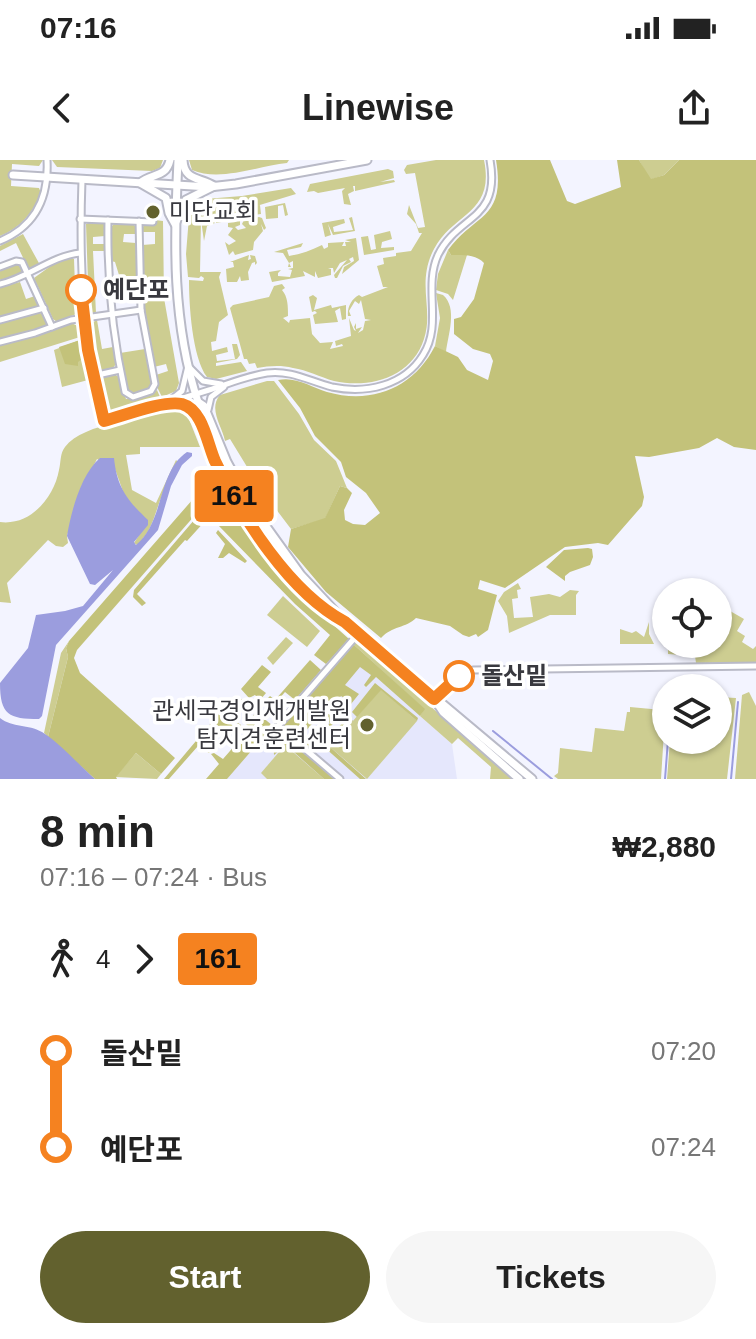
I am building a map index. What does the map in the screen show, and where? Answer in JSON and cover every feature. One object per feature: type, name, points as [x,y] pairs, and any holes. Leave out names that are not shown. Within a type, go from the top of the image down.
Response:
[{"type":"main road","points":[[140,183],[162,174],[168,169],[170,160]]},
{"type":"main road","points":[[180,160],[175,224],[177,297],[188,366],[196,398],[204,406],[203,417],[261,522],[295,568],[345,622],[532,779]]},
{"type":"main road","points":[[180,160],[189,176],[214,186]]},
{"type":"main road","points":[[13,175],[214,186],[367,160]]},
{"type":"main road","points":[[140,183],[166,198],[175,224]]},
{"type":"main road","points":[[175,224],[186,200],[214,186]]},
{"type":"main road","points":[[434,699],[443,712],[519,779]]},
{"type":"street","points":[[0,241],[24,227],[38,211],[48,177],[47,160]]},
{"type":"street","points":[[82,179],[80,253],[84,318],[104,421],[196,398],[263,374],[285,373],[330,386],[361,389],[385,385],[413,369],[432,336],[430,291],[434,266],[446,242],[487,202],[492,183],[490,160]]},
{"type":"street","points":[[80,219],[153,222]]},
{"type":"street","points":[[108,220],[111,315],[120,370],[128,396],[144,395],[155,387],[141,310],[139,221]]},
{"type":"street","points":[[0,284],[28,275],[61,257],[80,253]]},
{"type":"street","points":[[0,267],[18,260],[53,327]]},
{"type":"street","points":[[0,320],[44,308]]},
{"type":"street","points":[[0,342],[84,318],[141,310]]},
{"type":"street","points":[[165,404],[180,393],[188,366],[207,383],[228,384]]},
{"type":"street","points":[[93,376],[120,370]]},
{"type":"street","points":[[165,404],[182,405],[203,417],[211,397],[228,384]]},
{"type":"street","points":[[340,779],[278,726],[358,634]]},
{"type":"street","points":[[434,699],[459,676],[470,670],[485,668],[756,666]]},
{"type":"shaded area","points":[[496,160],[550,160],[567,201],[575,204],[621,187],[617,160],[639,160],[651,179],[664,175],[679,160],[756,160],[756,450],[734,447],[717,438],[699,448],[649,457],[635,456],[644,497],[642,506],[608,545],[598,543],[565,547],[505,588],[480,580],[478,589],[497,595],[488,630],[478,637],[476,634],[469,637],[450,626],[416,618],[381,638],[326,592],[288,547],[291,529],[325,518],[340,486],[352,493],[344,510],[345,520],[365,525],[380,513],[366,493],[346,477],[341,462],[315,436],[300,408],[278,380],[297,381],[344,395],[376,394],[404,382],[416,372],[435,346],[458,357],[467,370],[488,380],[493,361],[490,354],[473,349],[454,334],[454,319],[461,317],[474,299],[484,263],[473,257],[451,255],[448,250],[492,205],[497,194]]},
{"type":"shaded area","points":[[80,340],[83,358],[78,366],[65,364],[59,347]]},
{"type":"shaded area","points":[[214,475],[220,477],[240,514],[278,568],[311,605],[349,639],[326,664],[314,655],[330,635],[295,604],[218,525],[205,515],[196,514],[77,650],[74,658],[80,673],[175,758],[161,774],[136,753],[117,779],[95,779],[48,737],[68,657],[66,648]]},
{"type":"shaded area","points":[[200,517],[206,520],[137,594],[146,603],[142,606],[133,597],[134,590]]},
{"type":"shaded area","points":[[218,530],[247,561],[245,563],[229,553],[218,558],[225,544],[216,533]]},
{"type":"shaded area","points":[[592,549],[593,557],[590,565],[570,572],[565,576],[565,581],[546,567],[564,550]]},
{"type":"shaded area","points":[[353,644],[425,709],[420,716],[376,677],[366,687],[364,685],[371,675],[360,667],[345,685],[359,694],[347,709],[351,699],[341,696],[327,712],[334,719],[344,710],[324,735],[321,733],[330,723],[320,715],[303,734],[313,744],[310,750],[283,726]]},
{"type":"shaded area","points":[[310,660],[321,670],[295,700],[285,692],[271,708],[264,702],[270,696],[275,700]]},
{"type":"shaded area","name":"관세국경인재개발원 탐지견훈련센터","points":[[358,661],[452,744],[457,779],[344,779],[294,735]]},
{"type":"shaded area","points":[[262,665],[271,672],[258,687],[266,693],[260,700],[255,695],[249,698],[241,689]]},
{"type":"shaded area","points":[[375,683],[418,718],[417,721],[381,690],[357,717],[352,712]]},
{"type":"shaded area","points":[[238,696],[252,709],[245,720],[242,718],[246,713],[240,709],[229,722],[234,727],[238,723],[241,725],[233,735],[217,725],[202,742],[211,750],[209,753],[198,746],[169,779],[164,779],[233,697]]},
{"type":"shaded area","points":[[256,712],[273,726],[227,779],[206,779],[219,764],[211,754],[223,759],[250,728],[246,724]]},
{"type":"shaded area","points":[[348,716],[353,721],[330,747],[366,779],[360,779],[323,746]]},
{"type":"shaded area","points":[[264,718],[334,779],[210,779]]},
{"type":"shaded area","points":[[278,730],[334,779],[324,779],[286,745],[274,755],[273,735]]},
{"type":"green space","points":[[0,160],[43,160],[39,166],[12,164],[11,186],[39,188],[41,193],[25,219],[0,236]]},
{"type":"green space","points":[[52,160],[163,160],[160,168],[152,171],[57,167]]},
{"type":"green space","points":[[189,160],[289,160],[287,163],[215,174],[192,170]]},
{"type":"green space","points":[[436,160],[484,160],[486,178],[478,202],[442,237],[429,261],[426,273],[427,328],[410,363],[388,377],[362,383],[334,381],[288,367],[257,368],[255,363],[249,364],[244,359],[230,308],[269,297],[274,286],[282,284],[285,288],[282,290],[287,299],[288,316],[283,318],[289,323],[290,320],[310,318],[312,334],[320,343],[333,342],[330,349],[343,346],[336,346],[335,341],[351,336],[349,318],[354,330],[356,323],[356,329],[362,327],[358,333],[363,330],[365,321],[371,320],[365,319],[361,300],[359,304],[355,301],[349,311],[351,316],[348,316],[349,307],[352,301],[359,295],[362,297],[388,287],[383,287],[377,266],[384,264],[383,258],[411,251],[422,233],[419,233],[407,214],[409,205],[418,228],[425,227],[415,173],[406,174],[404,170],[407,165]]},
{"type":"green space","points":[[639,160],[679,160],[664,175],[650,180]]},
{"type":"green space","points":[[388,169],[393,171],[394,178],[380,182],[395,182],[355,191],[353,186],[354,191],[348,194],[351,205],[344,204],[342,191],[345,188],[307,192],[310,184]]},
{"type":"green space","points":[[291,188],[296,194],[250,208],[260,205],[261,214],[248,216],[245,211],[244,218],[216,223],[214,214],[212,220],[215,223],[207,226],[204,241],[201,220],[200,272],[221,272],[219,277],[228,315],[219,322],[216,341],[211,342],[212,351],[227,347],[228,352],[216,355],[217,361],[235,359],[232,344],[237,344],[240,355],[237,359],[216,363],[216,366],[241,362],[247,371],[216,379],[207,377],[198,357],[191,316],[189,280],[203,281],[204,278],[188,277],[186,254],[190,204],[202,216],[206,214],[193,200]]},
{"type":"green space","points":[[285,203],[288,215],[285,216],[283,205],[278,206],[278,218],[266,219],[265,207]]},
{"type":"green space","points":[[259,217],[266,228],[264,230],[261,224],[263,231],[254,242],[253,250],[235,255],[233,251],[229,255],[225,242],[229,245],[236,241],[228,235],[233,228],[228,227],[228,223],[240,221],[240,225],[235,227],[238,230],[246,228],[242,224],[244,220]]},
{"type":"green space","points":[[352,217],[355,231],[333,235],[328,224],[331,235],[325,237],[322,223],[344,219],[345,223],[333,227],[334,232],[353,230],[349,218]]},
{"type":"green space","points":[[155,220],[163,221],[164,298],[179,383],[176,391],[162,397],[156,375],[168,371],[166,364],[154,367],[144,307],[142,245],[155,244],[155,232],[142,232],[142,227],[154,225]]},
{"type":"green space","points":[[115,223],[136,227],[136,234],[124,234],[123,242],[136,243],[136,283],[119,275],[115,262],[111,261],[111,227]]},
{"type":"green space","points":[[86,224],[105,225],[105,236],[93,237],[93,244],[105,244],[104,251],[93,251],[96,313],[92,314],[89,312]]},
{"type":"green space","points":[[390,231],[392,239],[382,242],[381,248],[394,247],[394,250],[364,255],[361,237],[368,236],[371,250],[376,249],[374,235]]},
{"type":"green space","points":[[23,234],[40,265],[33,269],[28,268],[16,243],[0,251],[0,246]]},
{"type":"green space","points":[[356,238],[359,260],[342,274],[344,267],[354,261],[353,257],[349,259],[351,262],[343,266],[337,278],[334,275],[347,260],[340,263],[334,273],[333,268],[328,268],[331,275],[318,278],[315,271],[315,277],[303,271],[305,276],[272,282],[269,272],[281,270],[278,276],[290,277],[292,270],[288,269],[293,268],[293,261],[289,263],[283,253],[274,252],[303,243],[301,247],[287,250],[289,256],[322,245],[324,249],[328,243],[344,242],[342,246],[346,246],[345,242],[351,242],[345,240]]},
{"type":"green space","points":[[448,250],[451,255],[467,255],[453,300],[448,294],[436,290],[438,274]]},
{"type":"green space","points":[[249,255],[248,260],[251,259],[250,255],[255,256],[257,263],[252,263],[249,280],[241,281],[240,276],[237,282],[227,282],[226,269],[234,267],[230,262]]},
{"type":"green space","points":[[67,258],[74,259],[76,314],[57,322],[34,278]]},
{"type":"green space","points":[[17,263],[23,271],[21,274],[0,280],[0,270]]},
{"type":"green space","points":[[20,282],[26,299],[35,296],[38,306],[0,317],[0,287]]},
{"type":"green space","points":[[436,293],[448,300],[450,307],[446,352],[435,346],[440,318]]},
{"type":"green space","points":[[313,295],[317,298],[314,310],[346,305],[346,319],[342,320],[340,308],[335,311],[338,322],[315,324],[313,315],[317,313],[312,312],[309,297]]},
{"type":"green space","points":[[40,313],[44,315],[46,326],[0,339],[0,323]]},
{"type":"green space","points":[[97,320],[102,349],[113,347],[116,364],[102,371],[97,368],[90,324]]},
{"type":"green space","points":[[71,323],[78,326],[80,337],[0,362],[0,345],[34,337]]},
{"type":"green space","points":[[80,340],[88,380],[62,387],[54,350]]},
{"type":"green space","points":[[145,349],[152,385],[132,395],[128,391],[120,353]]},
{"type":"green space","points":[[114,374],[119,377],[126,399],[142,398],[157,390],[160,397],[143,405],[110,412],[100,382],[103,377]]},
{"type":"green space","points":[[274,381],[314,440],[336,461],[347,488],[340,486],[325,519],[291,529],[260,488],[230,439],[225,441],[215,406],[220,395]]},
{"type":"green space","points":[[175,409],[187,414],[200,447],[140,447],[140,454],[126,455],[132,490],[156,503],[176,460],[178,462],[142,540],[137,545],[134,543],[148,521],[126,500],[115,469],[97,459],[79,494],[67,536],[68,543],[63,547],[56,546],[48,540],[7,583],[11,603],[0,602],[0,522],[21,520],[46,500],[56,480],[65,447],[86,432]]},
{"type":"green space","points":[[518,583],[521,589],[517,590],[518,598],[512,599],[514,618],[533,617],[530,597],[549,594],[560,597],[570,590],[579,591],[576,595],[576,615],[550,615],[509,633],[507,616],[498,601],[504,592]]},
{"type":"green space","points":[[283,596],[320,631],[307,647],[267,615]]},
{"type":"green space","points":[[732,612],[744,619],[737,631],[745,636],[742,642],[753,649],[756,646],[756,663],[696,663],[695,658],[732,658]]},
{"type":"green space","points":[[649,622],[652,644],[620,644],[620,629],[632,633],[636,631],[644,637]]},
{"type":"green space","points":[[286,637],[293,643],[273,665],[267,658]]},
{"type":"green space","points":[[69,641],[66,648],[68,657],[48,737],[44,733],[61,653]]},
{"type":"green space","points":[[356,643],[513,779],[490,779],[491,767],[458,738],[452,744],[420,716],[424,709],[353,644]]},
{"type":"green space","points":[[381,689],[417,721],[367,779],[330,747]]},
{"type":"green space","points":[[749,692],[756,706],[756,779],[735,779],[742,695]]},
{"type":"green space","points":[[732,698],[736,698],[732,734]]},
{"type":"green space","points":[[630,707],[652,709],[652,754],[663,754],[661,779],[558,779],[554,776],[558,773],[560,748],[592,752],[595,728],[624,731]]},
{"type":"green space","points":[[285,745],[324,779],[267,779],[261,773]]},
{"type":"green space","points":[[136,753],[161,774],[157,779],[115,777]]},
{"type":"green space","points":[[669,754],[730,754],[727,779],[667,779]]},
{"type":"water","points":[[187,452],[192,456],[182,465],[171,486],[158,530],[56,645],[42,716],[29,719],[8,713],[2,702],[0,683],[28,648],[36,615],[83,606],[113,570],[95,585],[90,584],[67,536],[82,483],[93,465],[100,458],[114,458],[125,493],[148,520],[148,525],[134,542],[136,545],[152,523],[170,472]]},
{"type":"water","points":[[0,718],[42,732],[95,779],[0,779]]},
{"type":"waterway","points":[[731,779],[738,702]]},
{"type":"waterway","points":[[493,731],[552,779]]},
{"type":"waterway","points":[[665,779],[667,754]]},
{"type":"bus line","name":"161","points":[[81,290],[88,350],[104,421],[165,404],[189,408],[199,418],[215,460],[248,518],[277,559],[310,597],[345,622],[434,699],[459,676]]},
{"type":"place","name":"미단교회","points":[[153,212]]},
{"type":"place","name":"예단포","points":[[81,290]]},
{"type":"place","name":"돌산밑","points":[[459,676]]},
{"type":"place","name":"관세국경인재개발원 탐지견훈련센터","points":[[367,725]]}]
